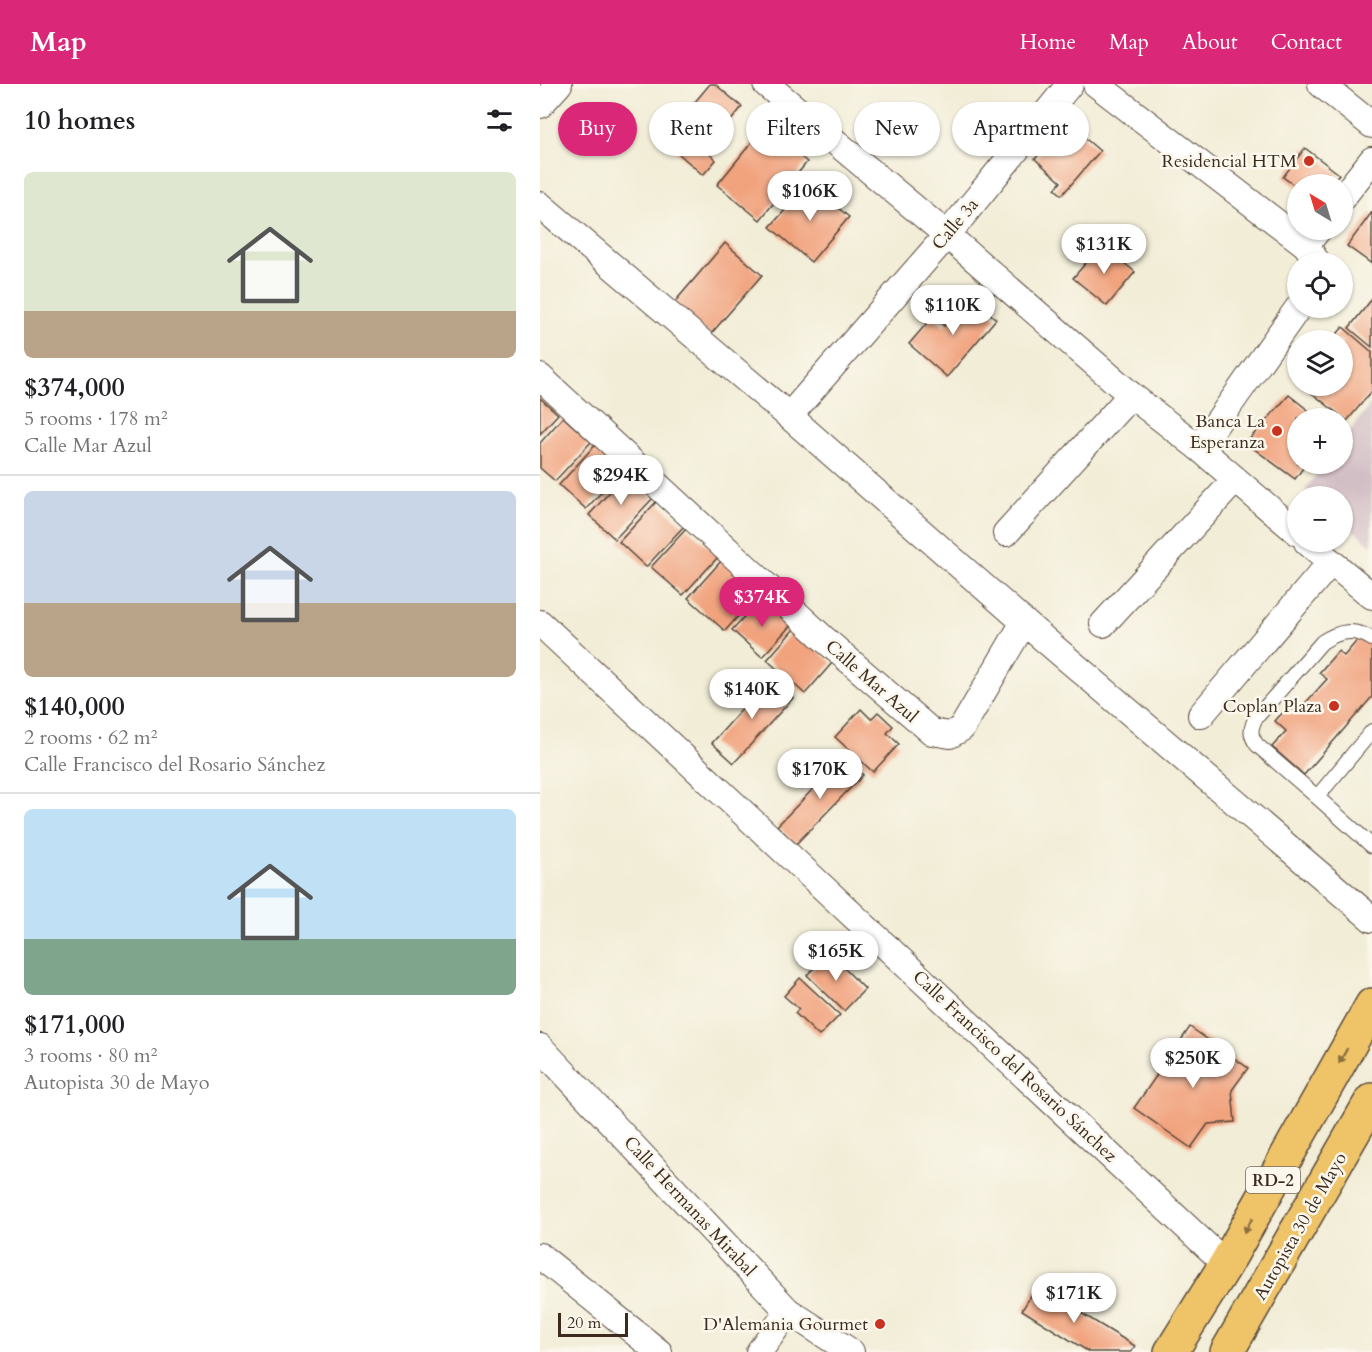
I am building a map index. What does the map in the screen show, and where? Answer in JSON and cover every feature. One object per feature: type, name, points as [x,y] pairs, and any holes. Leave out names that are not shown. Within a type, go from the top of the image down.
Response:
[{"type":"highway","name":"RD-2","points":[[1171,1352],[1226,1264],[1372,1005]]},
{"type":"highway","name":"Autopista 30 de Mayo","points":[[1227,1352],[1372,1100]]},
{"type":"street","points":[[540,105],[560,84]]},
{"type":"street","points":[[766,84],[1131,395],[1199,448],[1287,524]]},
{"type":"street","name":"Calle 3a","points":[[789,416],[946,236],[1070,84]]},
{"type":"street","points":[[1096,84],[1314,246]]},
{"type":"street","points":[[1321,84],[1372,125]]},
{"type":"street","points":[[1353,184],[1372,160]]},
{"type":"street","points":[[540,205],[789,416],[1024,622],[1372,919]]},
{"type":"street","points":[[1199,448],[1291,318]]},
{"type":"street","name":"Calle Mar Azul","points":[[540,377],[823,638],[932,732],[950,735],[962,729],[1024,622]]},
{"type":"street","points":[[1006,533],[1131,395]]},
{"type":"street","points":[[1103,624],[1235,480]]},
{"type":"street","points":[[1319,552],[1372,596]]},
{"type":"street","points":[[1201,715],[1331,562]]},
{"type":"street","name":"Calle Francisco del Rosario Sánchez","points":[[540,623],[1226,1264]]},
{"type":"street","name":"Calle Hermanas Mirabal","points":[[540,1047],[788,1311],[851,1352]]},
{"type":"street","points":[[540,1256],[659,1352]]},
{"type":"street","points":[[759,1352],[788,1311]]},
{"type":"lane","points":[[1372,639],[1359,632],[1347,631],[1333,635],[1322,642],[1255,719],[1251,729],[1252,737],[1257,745],[1372,846]]},
{"type":"lane","points":[[1317,797],[1372,731]]},
{"type":"shaded area","points":[[1372,402],[1372,546],[1353,530],[1353,486],[1307,486],[1317,474],[1353,474],[1353,428]]},
{"type":"building","points":[[710,84],[715,84],[742,107],[734,117],[734,102],[695,102]]},
{"type":"building","points":[[1089,142],[1100,151],[1062,195],[1055,189],[1061,182],[1035,159],[1038,156],[1089,156]]},
{"type":"building","name":"Residencial HTM","points":[[1305,148],[1339,174],[1287,174],[1287,180],[1283,177]]},
{"type":"building","points":[[746,149],[746,156],[800,156],[807,162],[760,220],[717,185]]},
{"type":"building","points":[[681,156],[712,156],[716,160],[703,175]]},
{"type":"building","points":[[809,183],[849,217],[811,262],[770,227]]},
{"type":"building","points":[[1372,212],[1372,264],[1347,246]]},
{"type":"building","points":[[725,243],[762,275],[710,335],[673,304]]},
{"type":"building","points":[[1102,244],[1135,272],[1107,306],[1073,278]]},
{"type":"building","points":[[970,296],[996,319],[947,377],[909,344],[933,316],[944,326]]},
{"type":"building","points":[[1372,299],[1372,347],[1349,328]]},
{"type":"building","points":[[1353,336],[1372,352],[1372,391],[1353,414],[1353,408],[1331,408],[1316,396],[1353,396]]},
{"type":"building","name":"Banca La Esperanza","points":[[1288,396],[1305,408],[1287,408],[1287,473],[1246,443]]},
{"type":"building","points":[[540,398],[558,414],[540,434]]},
{"type":"building","points":[[563,417],[591,442],[555,481],[540,468],[540,443]]},
{"type":"building","points":[[595,445],[622,470],[586,509],[559,485]]},
{"type":"building","points":[[626,474],[653,498],[615,539],[589,515]]},
{"type":"building","name":"Banca La Esperanza","points":[[1288,474],[1299,474],[1295,479]]},
{"type":"building","points":[[657,501],[684,526],[646,567],[619,542]]},
{"type":"building","points":[[687,528],[719,556],[683,595],[651,567]]},
{"type":"building","points":[[722,560],[759,593],[725,631],[688,598]]},
{"type":"building","points":[[761,598],[791,625],[762,657],[732,630]]},
{"type":"building","points":[[794,629],[832,663],[805,694],[767,660]]},
{"type":"building","name":"Coplan Plaza","points":[[1360,637],[1372,647],[1372,697],[1304,775],[1272,747],[1286,731],[1275,721],[1292,702],[1300,709],[1327,679],[1319,673],[1338,651],[1344,656]]},
{"type":"building","points":[[770,678],[793,698],[734,763],[712,743]]},
{"type":"building","points":[[861,709],[871,719],[878,712],[893,726],[887,733],[899,744],[873,772],[835,737]]},
{"type":"building","points":[[844,757],[863,775],[796,844],[777,826]]},
{"type":"building","points":[[829,953],[865,989],[844,1011],[807,975]]},
{"type":"building","points":[[800,978],[840,1015],[819,1036],[795,1013],[799,1009],[784,996]]},
{"type":"building","points":[[1190,1027],[1248,1068],[1232,1090],[1235,1122],[1208,1124],[1191,1148],[1134,1108]]},
{"type":"building","points":[[1037,1286],[1135,1346],[1131,1352],[1089,1352],[1022,1310]]},
{"type":"place","name":"Residencial HTM","points":[[1309,161]]},
{"type":"place","name":"Banca La Esperanza","points":[[1277,431]]},
{"type":"place","name":"Coplan Plaza","points":[[1334,706]]},
{"type":"place","name":"D'Alemania Gourmet","points":[[880,1324]]}]
